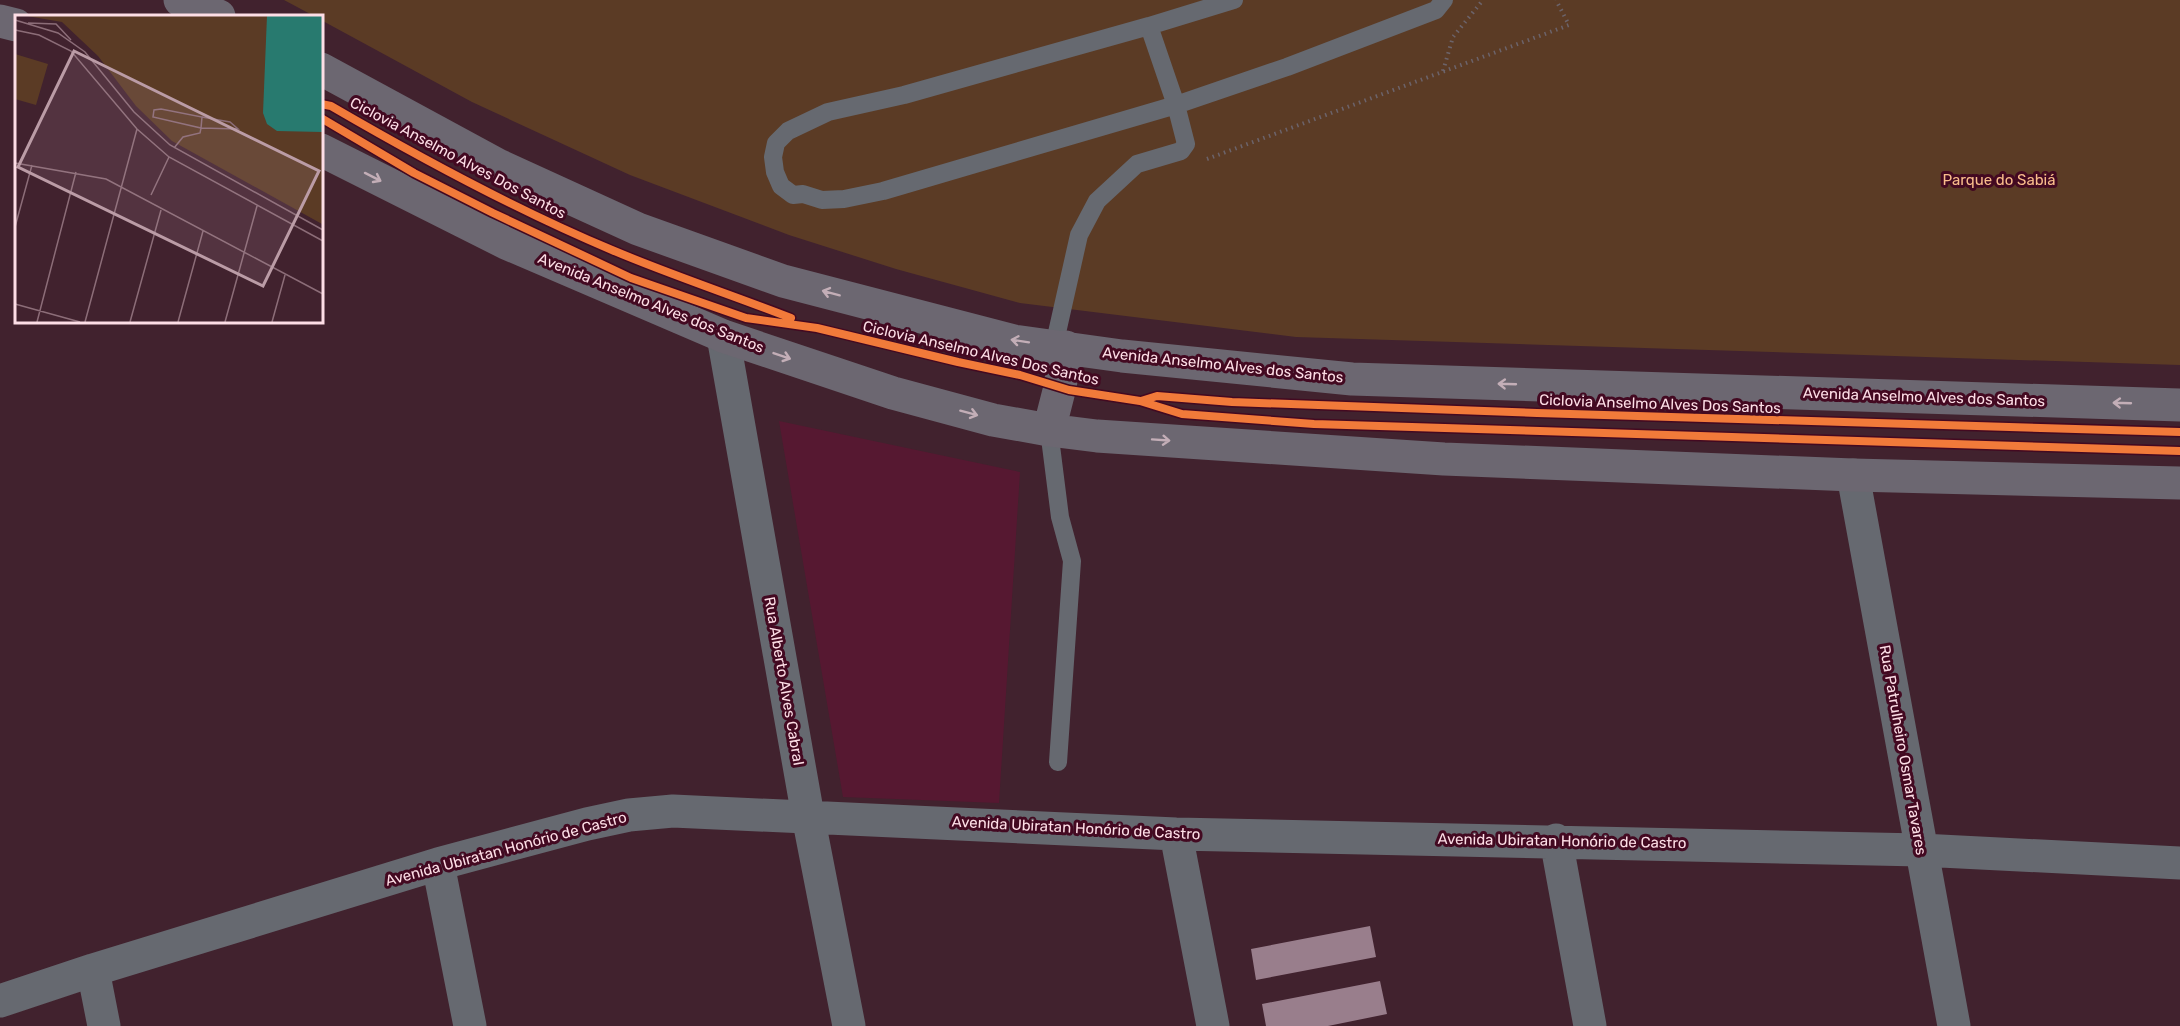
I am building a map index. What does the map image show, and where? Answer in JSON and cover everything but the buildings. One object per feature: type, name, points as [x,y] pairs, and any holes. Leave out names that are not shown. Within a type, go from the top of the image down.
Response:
[{"type":"main road","points":[[180,0],[217,15]]},
{"type":"main road","points":[[0,21],[15,25]]},
{"type":"main road","name":"Avenida Anselmo Alves dos Santos","points":[[322,70],[498,165],[638,230],[783,281],[1014,341],[1122,356],[1352,379],[2180,405]]},
{"type":"main road","name":"Avenida Anselmo Alves dos Santos","points":[[322,151],[506,243],[723,336],[893,393],[993,420],[1048,430],[1097,436],[1444,459],[1853,475],[2180,483]]},
{"type":"main road","points":[[1048,430],[1060,387],[1060,346]]},
{"type":"street","name":"Rua Alberto Alves Cabral","points":[[723,336],[808,816],[849,1026]]},
{"type":"street","name":"Rua Patrulheiro Osmar Tavares","points":[[1853,475],[1954,1026]]},
{"type":"street","name":"Avenida Ubiratan Honório de Castro","points":[[0,1001],[93,970],[438,864],[587,824],[629,815],[673,811],[1176,834],[1556,840],[1921,850],[2180,863]]},
{"type":"street","points":[[1176,834],[1213,1026]]},
{"type":"street","points":[[1556,840],[1590,1026]]},
{"type":"street","points":[[438,864],[470,1026]]},
{"type":"street","points":[[93,970],[104,1026]]},
{"type":"lane","points":[[1234,0],[1149,26],[814,117],[788,131],[776,143],[773,157],[775,172],[781,186],[793,195],[803,194],[822,200],[844,199],[883,191],[1176,105],[1287,67],[1436,10],[1444,0]]},
{"type":"lane","points":[[1060,346],[1079,235],[1097,201],[1137,164],[1181,151],[1186,144],[1176,105],[1149,26]]},
{"type":"lane","points":[[1048,430],[1060,517],[1072,561],[1058,762]]},
{"type":"path","points":[[1443,72],[1453,37],[1483,0]]},
{"type":"path","points":[[1206,159],[1569,25],[1556,0]]},
{"type":"shaded area","points":[[779,421],[1020,472],[999,803],[843,797]]},
{"type":"green space","name":"Parque do Sabiá","points":[[284,0],[2180,0],[2180,365],[1296,337],[1020,303],[896,269],[789,235],[630,175],[472,102],[322,21],[322,15],[312,15]]},
{"type":"cycle path","name":"Ciclovia Anselmo Alves Dos Santos","points":[[322,104],[331,106],[469,182],[540,218],[657,268],[791,318]]},
{"type":"cycle path","name":"Ciclovia Anselmo Alves Dos Santos","points":[[322,119],[414,173],[631,278],[746,318],[817,328],[1020,375],[1069,390],[1140,401],[1182,414],[1314,424],[2180,451]]},
{"type":"cycle path","name":"Ciclovia Anselmo Alves Dos Santos","points":[[1141,401],[1157,396],[1232,402],[1537,413],[2180,432]]}]
